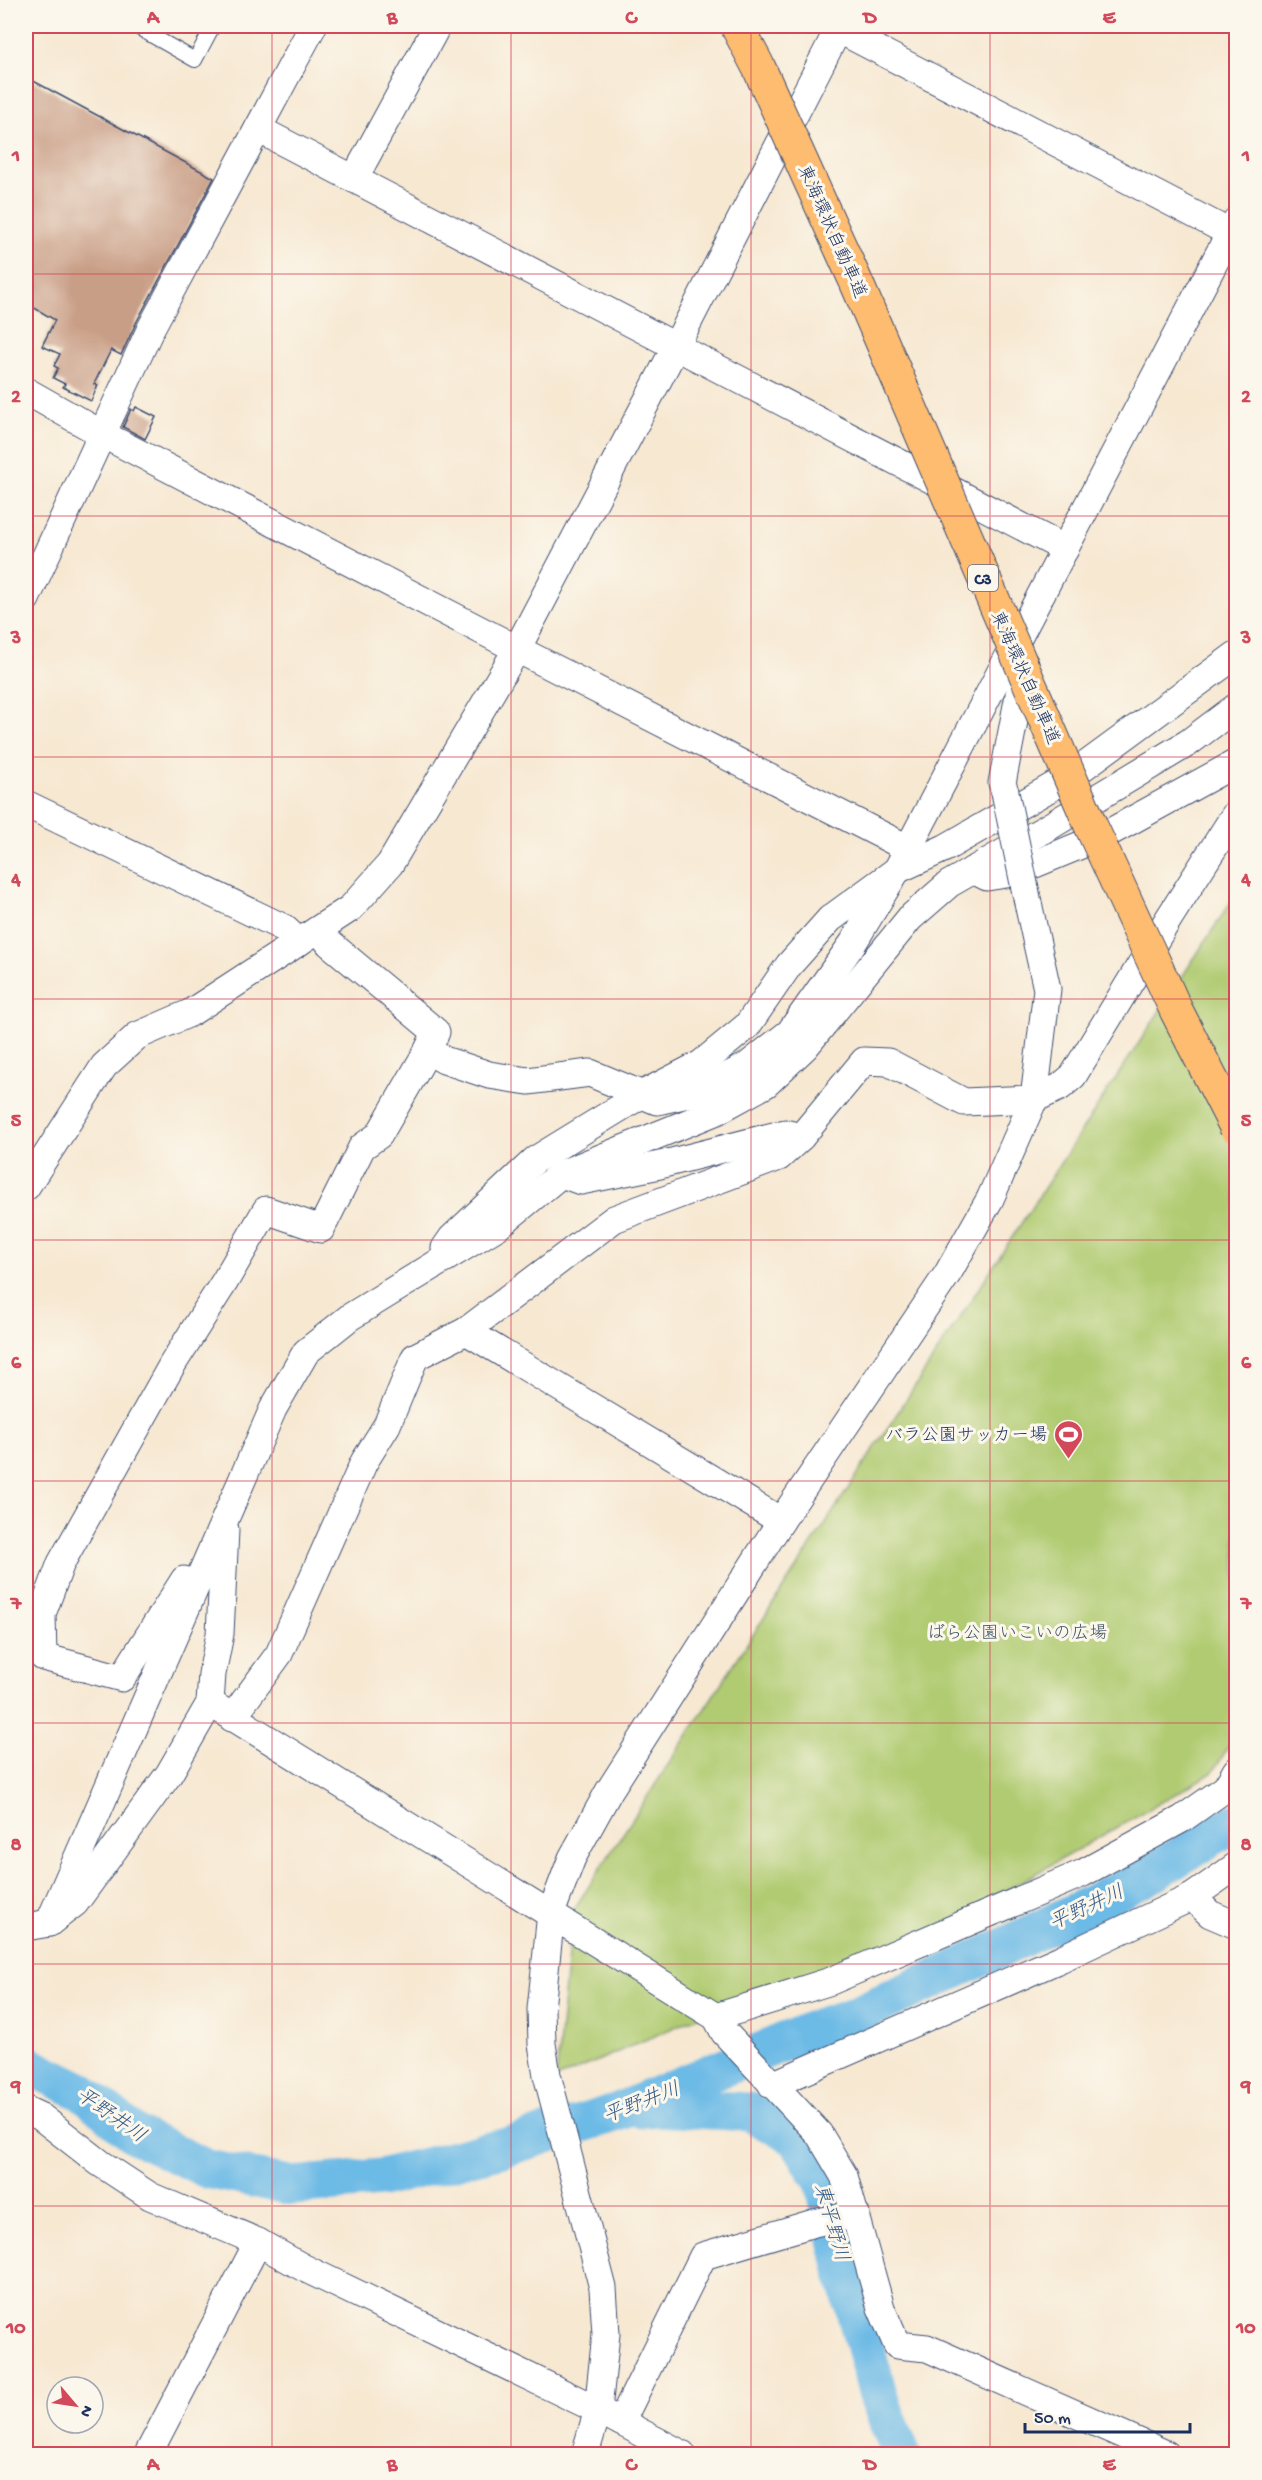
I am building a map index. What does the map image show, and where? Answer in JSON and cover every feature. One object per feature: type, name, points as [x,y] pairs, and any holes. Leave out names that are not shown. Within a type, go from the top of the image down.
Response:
[{"type":"highway","name":"東海環状自動車道","points":[[737,26],[759,68],[857,284],[1091,826],[1176,1010],[1236,1127]]},
{"type":"street","points":[[26,599],[151,328],[313,26]]},
{"type":"street","points":[[354,179],[436,26]]},
{"type":"street","points":[[26,1187],[35,1153],[104,1066],[137,1036],[190,1013],[351,908],[390,864],[517,649],[676,346],[837,26],[1234,230],[903,860],[797,1039],[766,1083],[717,1111],[561,1174],[498,1226],[350,1317],[306,1352],[273,1408],[200,1575],[37,1925]]},
{"type":"street","points":[[258,129],[1065,549]]},
{"type":"street","points":[[26,391],[102,434],[517,649],[903,860]]},
{"type":"street","points":[[609,2416],[603,2288],[547,2075],[542,2044],[541,2009],[551,1913],[572,1858],[609,1791],[781,1521],[948,1273],[990,1199],[1034,1099],[1047,989],[1002,783],[1037,604]]},
{"type":"street","points":[[435,1264],[452,1238],[536,1160],[640,1095],[701,1064],[747,1026],[789,965],[830,920],[903,860],[945,848],[1071,776],[1236,655]]},
{"type":"street","points":[[428,1050],[444,1060],[489,1075],[528,1081],[590,1073],[657,1101],[698,1092],[797,1039],[910,918],[949,884],[1188,743],[1236,707]]},
{"type":"street","points":[[973,870],[987,878],[1023,869],[1105,835],[1236,763]]},
{"type":"street","points":[[26,804],[284,927],[329,943],[436,1032],[379,1135],[362,1147],[321,1229],[266,1210],[225,1281],[171,1365],[61,1563],[42,1614],[43,1657],[122,1678],[182,1581],[200,1575]]},
{"type":"street","points":[[232,1718],[279,1654],[364,1462],[387,1425],[415,1357],[466,1331],[614,1219],[778,1157],[801,1137],[864,1060],[888,1062],[964,1102],[1034,1099],[1060,1087],[1073,1076],[1236,813]]},
{"type":"street","points":[[561,1174],[581,1181],[660,1165],[785,1133],[801,1137]]},
{"type":"street","points":[[466,1331],[781,1521]]},
{"type":"street","points":[[37,1925],[75,1903],[169,1774],[210,1703],[212,1674],[220,1634],[226,1514]]},
{"type":"street","points":[[210,1703],[551,1913],[720,2024],[769,2082],[819,2134],[844,2176],[849,2215],[880,2308],[897,2344],[927,2348],[1166,2454]]},
{"type":"street","points":[[720,2024],[831,1981],[1083,1873],[1182,1819],[1226,1788],[1236,1771]]},
{"type":"street","points":[[769,2082],[1060,1959],[1192,1897],[1236,1866]]},
{"type":"street","points":[[1192,1897],[1210,1914],[1236,1925]]},
{"type":"street","points":[[26,2110],[40,2117],[100,2163],[150,2196],[258,2242],[304,2268],[609,2416],[682,2454]]},
{"type":"street","points":[[585,2454],[703,2256],[849,2215]]},
{"type":"street","points":[[148,2454],[258,2242]]},
{"type":"lane","points":[[135,26],[195,60],[213,26]]},
{"type":"green space","name":"ばら公園いこいの広場","points":[[1236,894],[1236,1735],[1212,1773],[891,1956],[709,2012],[556,2079],[572,1912]]},
{"type":"building","points":[[26,77],[214,178],[121,355],[111,350],[94,384],[98,385],[91,401],[63,387],[65,384],[53,378],[58,368],[54,366],[60,354],[42,346],[55,320],[26,303]]},
{"type":"building","points":[[136,407],[156,417],[145,439],[123,427],[131,409],[134,411]]},
{"type":"waterway","name":"平野井川","points":[[26,2064],[81,2091],[136,2135],[207,2169],[293,2186],[381,2178],[503,2148],[618,2112],[817,2028],[854,2016],[1002,1948],[1144,1878],[1236,1823]]},
{"type":"waterway","name":"東平野川","points":[[641,2109],[656,2107],[750,2112],[797,2138],[824,2182],[845,2274],[879,2398],[901,2454]]},
{"type":"place","name":"バラ公園サッカー場","points":[[1068,1460]]}]
